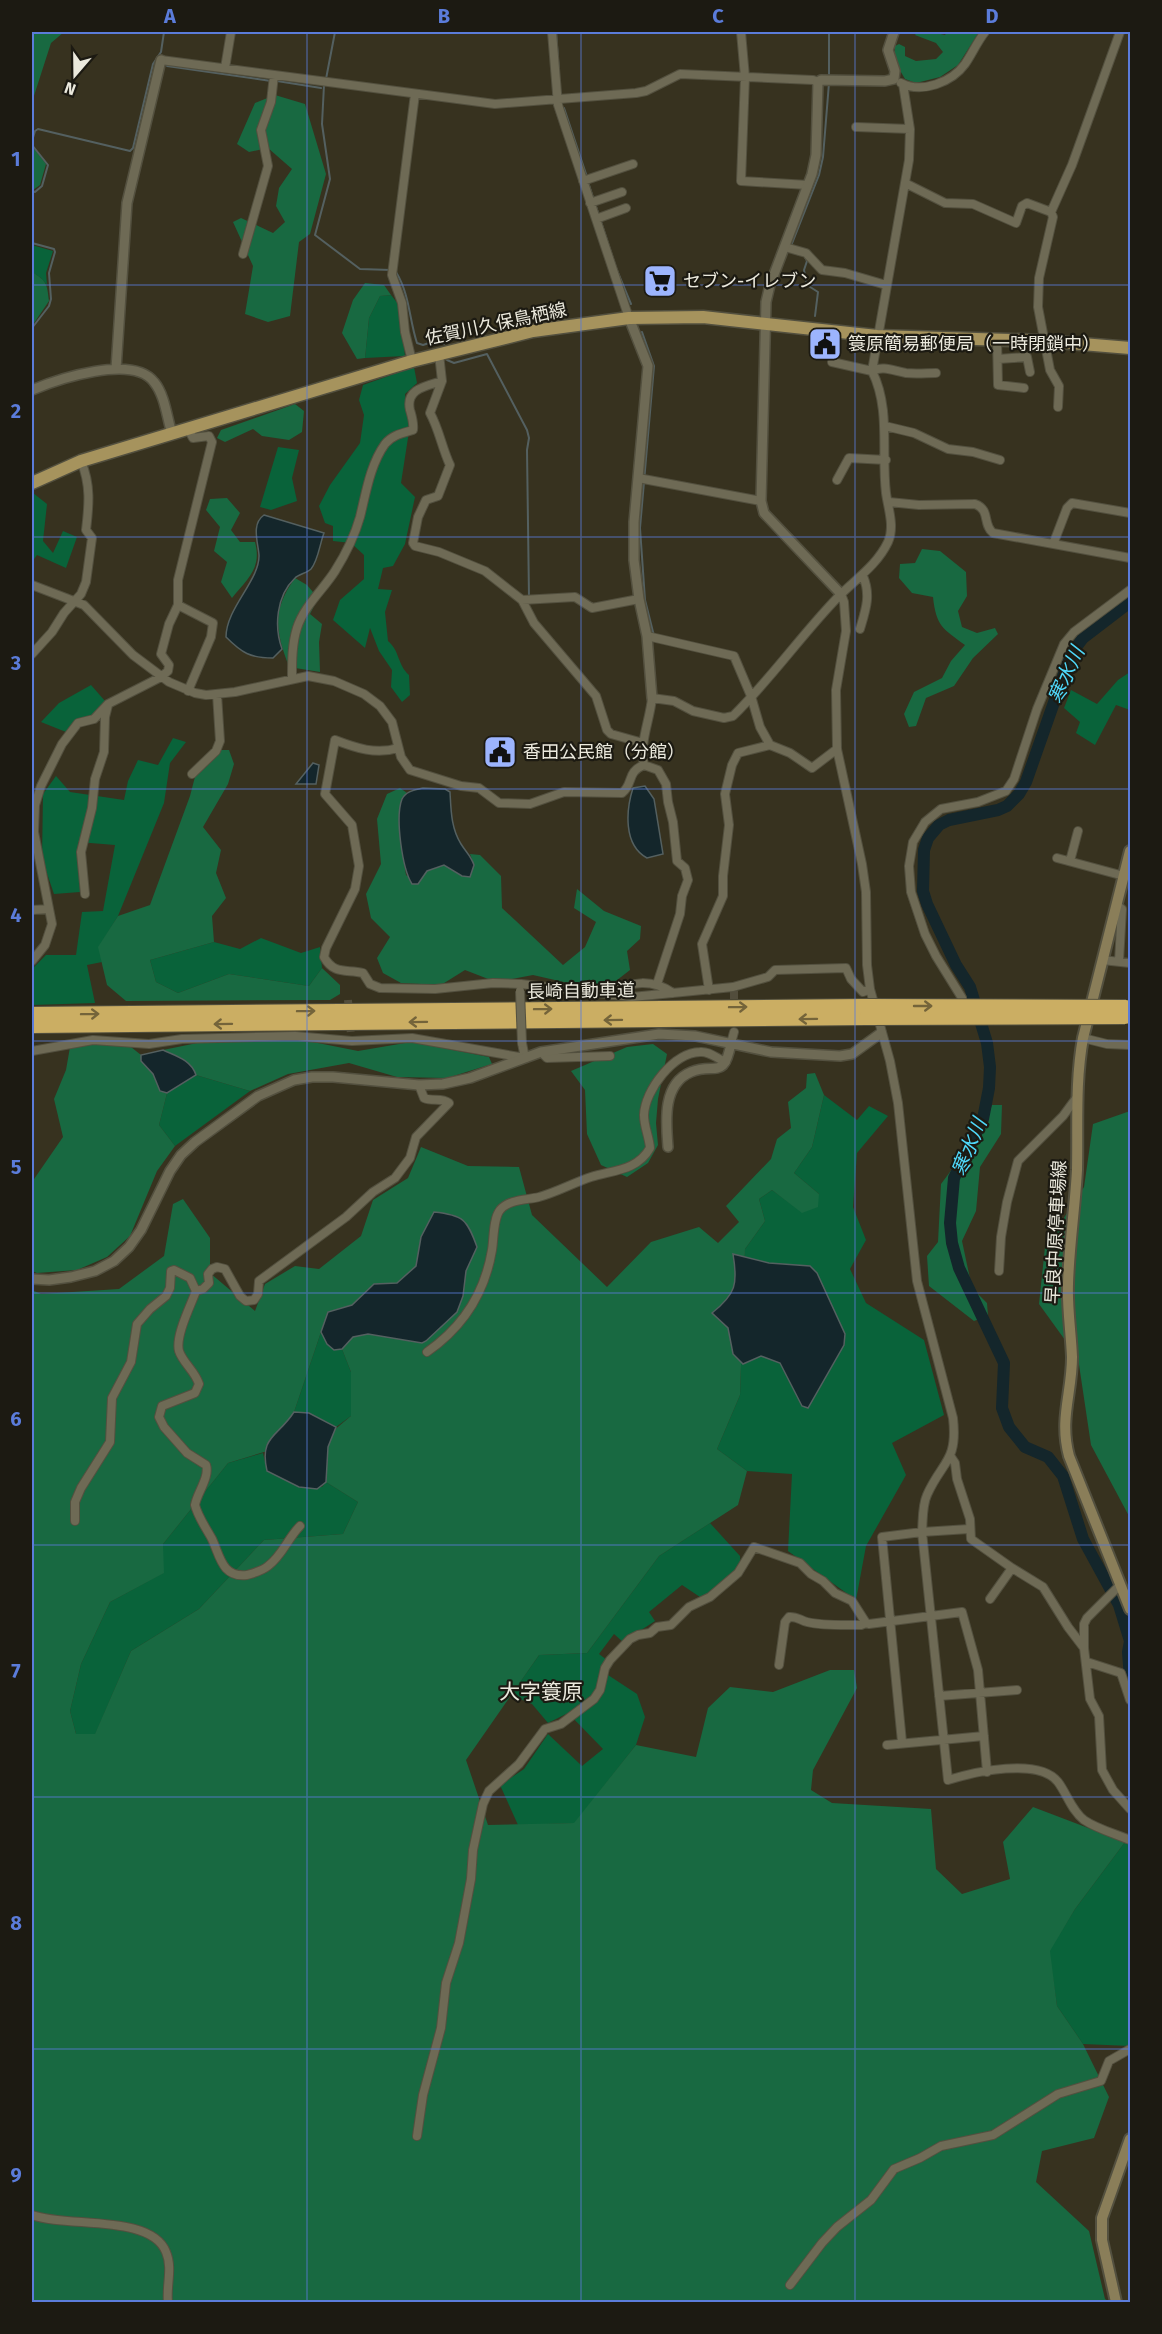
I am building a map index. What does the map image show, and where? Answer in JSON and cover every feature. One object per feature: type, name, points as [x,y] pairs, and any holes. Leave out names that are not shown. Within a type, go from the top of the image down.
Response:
[{"type":"highway","name":"長崎自動車道","points":[[32,1026],[865,1012]]},
{"type":"highway","name":"長崎自動車道","points":[[32,1014],[1128,1012]]},
{"type":"main road","name":"佐賀川久保鳥栖線","points":[[32,483],[81,461],[412,361],[533,331],[629,318],[703,317],[877,336],[1046,341],[1131,348]]},
{"type":"main road","name":"早良中原停車場線","points":[[1131,851],[1083,1038],[1077,1097],[1077,1169],[1068,1283],[1071,1370],[1064,1424],[1064,1439],[1069,1456],[1117,1587],[1131,1609]]},
{"type":"main road","points":[[1116,2302],[1102,2240],[1102,2218],[1131,2139]]},
{"type":"street","points":[[225,68],[231,32]]},
{"type":"street","points":[[552,32],[557,99],[594,201],[629,318],[648,366],[634,522],[634,560],[647,636],[652,698],[643,743],[644,765]]},
{"type":"street","points":[[741,32],[745,77],[741,181],[808,184]]},
{"type":"street","points":[[652,698],[674,701],[693,711],[723,718],[733,716],[841,594],[863,576],[889,540],[891,526],[889,501],[886,494],[885,426],[876,379],[872,371],[909,160],[910,129],[899,82],[888,50],[894,32]]},
{"type":"street","points":[[116,369],[127,203],[161,60],[502,105],[646,91],[680,74],[825,81],[885,81],[899,82],[916,88],[931,86],[946,80],[964,65],[985,32]]},
{"type":"street","points":[[1058,407],[1059,386],[1050,370],[1038,307],[1039,287],[1053,217],[1051,212],[1072,165],[1119,32]]},
{"type":"street","points":[[243,254],[268,166],[261,130],[271,102],[274,75]]},
{"type":"street","points":[[825,81],[816,155],[789,248],[770,285],[764,322],[761,501],[764,513],[841,594],[844,602],[846,631],[836,690],[837,749],[866,892],[867,965],[870,989],[890,1061],[898,1103],[917,1281],[955,1434],[951,1457],[927,1494],[922,1532],[948,1780],[967,1774],[1027,1768],[1039,1769],[1057,1780],[1078,1814],[1085,1821],[1131,1840]]},
{"type":"street","points":[[412,361],[405,332],[402,303],[393,271],[415,94]]},
{"type":"street","points":[[856,127],[910,129]]},
{"type":"street","points":[[587,180],[633,164]]},
{"type":"street","points":[[905,183],[945,203],[973,204],[1016,223],[1022,206],[1027,203],[1051,212]]},
{"type":"street","points":[[594,201],[622,192]]},
{"type":"street","points":[[599,217],[626,208]]},
{"type":"street","points":[[789,248],[806,253],[822,270],[845,273],[886,285]]},
{"type":"street","points":[[997,339],[998,385],[1024,388]]},
{"type":"street","points":[[439,354],[442,381],[430,413],[437,425],[441,444],[450,465],[438,496],[426,500],[418,517],[413,543],[415,546],[439,552],[485,571],[522,600],[534,623],[596,696],[607,730],[611,734],[643,743]]},
{"type":"street","points":[[998,359],[1028,357],[1030,372]]},
{"type":"street","points":[[832,363],[872,371],[875,368],[890,368],[906,373],[936,373]]},
{"type":"street","points":[[32,390],[93,372],[116,369],[135,370],[146,374],[154,381],[160,392],[172,434]]},
{"type":"street","points":[[292,678],[297,627],[344,555],[359,518],[362,499],[379,454],[393,436],[413,430],[414,424],[409,407],[412,394],[420,387],[442,381]]},
{"type":"street","points":[[885,426],[914,432],[948,449],[973,452],[1000,460]]},
{"type":"street","points":[[32,961],[45,945],[52,924],[34,832],[35,805],[38,794],[68,734],[78,723],[94,719],[108,704],[161,677],[168,670],[169,665],[161,654],[169,624],[178,605],[178,580],[212,442],[209,436],[193,438],[188,429]]},
{"type":"street","points":[[837,480],[849,458],[886,460]]},
{"type":"street","points":[[32,654],[81,594],[86,582],[92,538],[86,530],[90,494],[87,474],[81,461]]},
{"type":"street","points":[[638,478],[761,501]]},
{"type":"street","points":[[889,501],[919,505],[975,504],[982,506],[986,512],[988,527],[993,533],[1131,558]]},
{"type":"street","points":[[1054,543],[1066,508],[1072,503],[1131,513]]},
{"type":"street","points":[[860,629],[868,604],[868,588],[863,576]]},
{"type":"street","points":[[32,585],[75,601],[89,610],[133,655],[161,677],[188,691],[202,695],[217,694],[257,688],[308,675],[323,677],[372,699],[392,722],[398,748],[404,764],[410,770],[462,786],[479,788],[505,805],[530,804],[564,792],[622,793],[626,790],[633,771],[644,765],[658,770],[666,784],[677,861],[685,868],[688,880],[682,896],[680,914],[657,984]]},
{"type":"street","points":[[962,998],[925,934],[910,892],[909,866],[913,842],[925,822],[941,809],[978,802],[1006,791],[1014,779],[1037,709],[1064,644],[1074,632],[1131,590]]},
{"type":"street","points":[[522,600],[575,597],[592,608],[639,599]]},
{"type":"street","points":[[178,605],[213,623],[211,637],[188,691]]},
{"type":"street","points":[[647,636],[734,656],[751,696],[760,727],[770,745]]},
{"type":"street","points":[[192,774],[216,751],[220,741],[217,694]]},
{"type":"street","points":[[85,894],[81,852],[92,808],[95,779],[104,752],[105,717],[108,704]]},
{"type":"street","points":[[398,748],[388,751],[370,751],[335,740],[325,794],[352,825],[358,877],[324,957],[332,968],[338,971],[363,973],[370,984],[380,988],[435,989],[493,983],[632,997],[733,989],[768,977],[775,970],[846,968],[851,980],[863,992],[870,989]]},
{"type":"street","points":[[709,990],[702,944],[723,896],[729,825],[725,794],[732,765],[738,753],[770,745],[790,753],[812,768],[837,749]]},
{"type":"street","points":[[1070,861],[1078,831]]},
{"type":"street","points":[[1057,858],[1124,876]]},
{"type":"street","points":[[1117,905],[1122,909],[1119,961]]},
{"type":"street","points":[[32,910],[49,909]]},
{"type":"street","points":[[1102,960],[1131,963]]},
{"type":"street","points":[[611,995],[636,984],[657,984],[673,993]]},
{"type":"street","points":[[521,987],[522,1043],[525,1058]]},
{"type":"street","points":[[668,1147],[666,1115],[673,1089],[685,1075],[692,1071],[714,1070],[721,1067],[726,1062],[734,1032]]},
{"type":"street","points":[[32,1279],[49,1280],[71,1277],[95,1271],[114,1261],[129,1247],[141,1230],[170,1171],[181,1155],[195,1142],[274,1087],[312,1077],[419,1085],[470,1078],[541,1052],[659,1034],[695,1036],[771,1052],[840,1056],[852,1054],[881,1033]]},
{"type":"street","points":[[32,1051],[93,1040],[149,1044],[182,1039],[295,1036],[412,1038],[525,1058]]},
{"type":"street","points":[[1083,1038],[1107,1044],[1131,1045]]},
{"type":"street","points":[[541,1052],[547,1058],[610,1056]]},
{"type":"street","points":[[428,1352],[457,1326],[479,1294],[490,1262],[496,1221],[502,1208],[593,1176],[616,1173],[637,1163],[650,1148],[644,1113],[647,1098],[657,1080],[678,1059],[699,1052],[709,1053],[726,1062]]},
{"type":"street","points":[[196,1291],[208,1283],[208,1274],[217,1267],[225,1269],[240,1296],[246,1300],[254,1299],[258,1294],[259,1281],[346,1218],[373,1192],[395,1178],[410,1158],[416,1137],[449,1103],[440,1099],[424,1098],[419,1085]]},
{"type":"street","points":[[999,1271],[1003,1225],[1018,1161],[1063,1116],[1077,1097]]},
{"type":"street","points":[[75,1521],[75,1502],[81,1488],[110,1442],[112,1398],[131,1362],[135,1334],[141,1318],[166,1296],[170,1288],[171,1271],[179,1272],[190,1278],[196,1291],[180,1335],[179,1345],[184,1360],[196,1376],[198,1389],[162,1406],[159,1417],[164,1427],[186,1453],[206,1465],[207,1475],[197,1495],[196,1511],[213,1541],[221,1563],[234,1574],[256,1573],[270,1565],[300,1526]]},
{"type":"street","points":[[951,1457],[955,1463],[957,1479],[970,1519],[971,1539],[975,1544],[1043,1587],[1084,1648]]},
{"type":"street","points":[[902,1742],[882,1537],[969,1529]]},
{"type":"street","points":[[417,2136],[423,2096],[441,2028],[446,1983],[459,1943],[471,1879],[473,1850],[483,1804],[489,1791],[519,1764],[539,1734],[545,1729],[561,1724],[594,1699],[600,1690],[605,1668],[630,1639],[650,1633],[657,1627],[671,1624],[689,1607],[710,1596],[738,1573],[754,1547],[800,1563],[835,1593],[852,1601],[866,1623]]},
{"type":"street","points":[[990,1599],[1001,1587],[1012,1568]]},
{"type":"street","points":[[1117,1587],[1087,1618],[1084,1624],[1084,1648],[1090,1699],[1099,1716],[1102,1770],[1113,1791],[1131,1809]]},
{"type":"street","points":[[779,1665],[785,1622],[789,1617],[793,1616],[807,1622],[861,1625],[962,1612],[978,1670],[987,1772]]},
{"type":"street","points":[[1086,1662],[1121,1673],[1131,1700]]},
{"type":"street","points":[[939,1696],[1017,1690]]},
{"type":"street","points":[[887,1744],[984,1736]]},
{"type":"street","points":[[790,2285],[822,2242],[837,2226],[871,2200],[894,2169],[941,2146],[993,2135],[1058,2094],[1101,2081],[1109,2061],[1131,2049]]},
{"type":"street","points":[[32,2215],[63,2221],[126,2225],[148,2233],[165,2249],[167,2255],[168,2302]]},
{"type":"green space","points":[[32,32],[64,32],[51,43],[32,102]]},
{"type":"green space","points":[[917,32],[945,35],[947,32],[979,32],[958,65],[940,77],[916,83],[905,79],[894,60],[895,46],[899,44],[905,47],[905,56],[916,61],[936,59],[943,52],[936,43],[915,35]]},
{"type":"green space","points":[[275,95],[305,104],[326,174],[310,234],[299,242],[290,316],[268,322],[245,314],[253,266],[233,222],[241,218],[273,233],[285,222],[276,206],[279,188],[292,169],[268,148],[249,152],[237,144],[255,103]]},
{"type":"green space","points":[[32,146],[46,164],[40,185],[33,190],[32,189]]},
{"type":"green space","points":[[32,245],[53,251],[46,273],[47,285],[32,272]]},
{"type":"green space","points":[[32,272],[45,284],[49,301],[32,326]]},
{"type":"green space","points":[[365,283],[384,285],[391,295],[380,296],[369,318],[365,358],[357,359],[342,333],[353,300]]},
{"type":"green space","points":[[391,295],[399,305],[405,356],[365,358],[369,318],[380,296]]},
{"type":"green space","points":[[414,367],[417,383],[405,394],[410,425],[401,483],[415,497],[405,544],[393,566],[383,568],[378,589],[392,590],[385,612],[388,641],[409,675],[410,695],[402,702],[391,687],[392,670],[379,651],[370,628],[365,648],[333,620],[340,600],[364,579],[364,555],[351,543],[333,541],[333,526],[325,523],[319,506],[330,485],[360,443],[364,415],[359,400],[363,385]]},
{"type":"green space","points":[[295,404],[304,411],[302,432],[289,440],[262,436],[253,429],[225,442],[217,438],[221,430]]},
{"type":"green space","points":[[278,447],[299,450],[292,478],[297,501],[271,510],[260,507]]},
{"type":"green space","points":[[33,493],[47,504],[43,541],[53,553],[63,531],[77,537],[66,568],[37,555],[32,562]]},
{"type":"green space","points":[[227,498],[240,513],[231,530],[240,542],[255,542],[257,551],[257,559],[252,572],[232,598],[221,582],[227,562],[214,551],[220,527],[206,510],[210,499]]},
{"type":"green space","points":[[922,549],[940,551],[966,572],[967,596],[958,611],[962,627],[977,633],[995,628],[998,634],[973,658],[954,686],[926,698],[916,726],[909,727],[904,714],[914,692],[942,678],[951,661],[965,645],[942,626],[936,614],[933,597],[912,593],[899,578],[900,564],[915,563]]},
{"type":"green space","points":[[295,578],[307,585],[318,598],[310,614],[322,624],[319,642],[320,672],[289,667],[281,643],[279,611],[287,590]]},
{"type":"green space","points":[[1130,672],[1130,710],[1116,705],[1095,745],[1076,733],[1080,722],[1064,708],[1071,690],[1097,704],[1118,680]]},
{"type":"green space","points":[[91,685],[105,701],[92,716],[75,722],[66,732],[41,722],[59,703]]},
{"type":"green space","points":[[173,738],[186,742],[170,763],[164,803],[118,916],[99,947],[102,962],[87,965],[95,1003],[32,1005],[32,969],[46,955],[76,955],[82,912],[103,911],[115,845],[78,842],[80,892],[54,894],[42,859],[43,794],[56,776],[70,792],[124,800],[128,781],[138,760],[158,765]]},
{"type":"green space","points":[[220,750],[229,750],[234,764],[228,784],[203,827],[221,850],[216,873],[226,898],[212,916],[214,942],[150,960],[156,982],[178,993],[229,974],[309,986],[322,968],[340,985],[340,994],[330,1000],[126,1001],[107,985],[98,947],[118,916],[150,905],[190,796],[196,773]]},
{"type":"green space","points":[[400,788],[407,793],[403,801],[400,821],[406,875],[418,884],[426,871],[444,865],[462,876],[474,865],[470,854],[480,855],[501,876],[502,908],[563,965],[585,947],[596,922],[574,908],[577,889],[604,911],[641,926],[640,939],[627,951],[630,970],[603,991],[533,975],[496,982],[465,970],[441,985],[401,983],[383,973],[377,958],[390,937],[371,918],[366,894],[381,864],[377,819],[387,794]]},
{"type":"green space","points":[[261,938],[301,953],[320,947],[322,968],[309,986],[229,974],[178,993],[156,982],[150,960],[214,942],[240,949]]},
{"type":"green space","points":[[303,1040],[358,1051],[411,1042],[489,1057],[492,1064],[447,1078],[397,1077],[349,1063],[288,1074],[250,1091],[196,1075],[187,1062],[163,1050],[202,1042]]},
{"type":"green space","points":[[94,1044],[131,1047],[141,1055],[141,1061],[153,1074],[160,1091],[167,1093],[159,1125],[175,1146],[157,1171],[130,1236],[107,1257],[77,1270],[37,1273],[32,1271],[34,1252],[32,1248],[32,1182],[63,1137],[54,1099],[66,1070],[70,1047]]},
{"type":"green space","points":[[653,1044],[667,1054],[658,1099],[656,1123],[658,1145],[648,1163],[627,1177],[601,1165],[587,1134],[585,1090],[571,1071],[627,1047]]},
{"type":"green space","points":[[815,1073],[824,1095],[812,1147],[794,1173],[819,1194],[818,1207],[802,1213],[772,1190],[759,1199],[765,1221],[745,1249],[740,1395],[717,1449],[747,1471],[738,1505],[659,1556],[587,1653],[539,1655],[466,1760],[488,1825],[574,1823],[636,1745],[696,1757],[708,1708],[730,1687],[773,1692],[830,1670],[854,1670],[857,1688],[813,1770],[811,1790],[832,1803],[931,1809],[936,1869],[962,1894],[1010,1879],[1003,1842],[1033,1807],[1125,1842],[1075,1909],[1050,1951],[1057,2006],[1083,2044],[1109,2097],[1094,2138],[1042,2151],[1036,2182],[1089,2231],[1105,2299],[1110,2302],[32,2302],[32,1290],[41,1294],[119,1289],[164,1256],[173,1204],[183,1199],[210,1238],[210,1273],[255,1311],[265,1284],[295,1266],[319,1269],[361,1236],[373,1200],[408,1178],[421,1147],[468,1166],[519,1167],[532,1215],[607,1287],[651,1242],[699,1227],[718,1243],[739,1222],[726,1206],[771,1159],[777,1139],[791,1128],[788,1102],[806,1088],[807,1074]],"holes":[[[347,1325],[342,1349],[351,1372],[351,1416],[303,1456],[326,1482],[358,1502],[343,1534],[264,1540],[199,1609],[131,1651],[95,1734],[76,1734],[70,1711],[81,1664],[110,1602],[164,1573],[163,1544],[228,1463],[287,1445],[294,1412],[321,1332]]]},
{"type":"green space","points":[[196,1075],[250,1091],[175,1146],[159,1125],[167,1093]]},
{"type":"green space","points":[[824,1095],[857,1120],[869,1106],[888,1116],[857,1153],[853,1207],[866,1240],[850,1269],[866,1303],[924,1340],[944,1415],[892,1443],[906,1475],[866,1546],[856,1600],[788,1551],[792,1474],[747,1471],[717,1449],[740,1395],[745,1249],[765,1221],[759,1199],[772,1190],[802,1212],[819,1194],[794,1173],[812,1147]]},
{"type":"green space","points":[[992,1105],[1002,1105],[1001,1134],[980,1167],[976,1211],[962,1241],[972,1288],[987,1303],[988,1316],[974,1321],[929,1286],[927,1256],[938,1242],[941,1184],[985,1125]]},
{"type":"green space","points":[[1130,1111],[1130,1518],[1091,1445],[1078,1358],[1039,1304],[1045,1247],[1084,1187],[1093,1124]]},
{"type":"green space","points":[[321,1332],[327,1344],[334,1350],[342,1349],[351,1372],[351,1416],[336,1427],[309,1413],[294,1412]]},
{"type":"green space","points":[[263,1453],[267,1471],[322,1487],[326,1482],[358,1502],[343,1534],[264,1540],[199,1609],[131,1651],[95,1735],[76,1734],[70,1711],[81,1664],[110,1602],[163,1573],[163,1544],[228,1463]]},
{"type":"green space","points":[[710,1523],[740,1556],[741,1576],[706,1601],[682,1585],[649,1612],[655,1621],[623,1642],[614,1634],[599,1654],[611,1663],[608,1675],[637,1694],[645,1717],[636,1745],[575,1823],[518,1825],[500,1785],[524,1769],[548,1734],[582,1766],[603,1749],[568,1713],[548,1723],[532,1704],[511,1695],[539,1655],[587,1653],[659,1556]]},
{"type":"green space","points":[[1125,1842],[1130,1844],[1130,2046],[1083,2044],[1057,2006],[1049,1951],[1075,1909]]},
{"type":"water","points":[[264,515],[324,533],[313,566],[295,578],[280,603],[278,631],[282,649],[273,658],[247,654],[226,637],[231,615],[258,565],[256,528]]},
{"type":"water","points":[[313,763],[319,765],[316,784],[296,784]]},
{"type":"water","points":[[645,786],[654,799],[663,854],[647,858],[634,845],[628,826],[633,788]]},
{"type":"water","points":[[423,788],[445,789],[450,792],[455,832],[474,865],[470,877],[462,876],[444,865],[427,871],[418,884],[412,884],[405,866],[401,842],[400,807],[406,794]]},
{"type":"water","points":[[163,1050],[187,1062],[196,1075],[167,1093],[160,1091],[153,1074],[141,1061],[141,1055]]},
{"type":"water","points":[[434,1212],[452,1215],[463,1220],[477,1247],[466,1271],[463,1296],[457,1312],[422,1343],[368,1334],[353,1337],[342,1349],[334,1350],[327,1344],[321,1332],[328,1312],[352,1305],[374,1284],[397,1283],[416,1266],[421,1237]]},
{"type":"water","points":[[733,1254],[769,1263],[810,1266],[817,1273],[845,1334],[844,1345],[808,1408],[802,1406],[780,1363],[761,1356],[743,1364],[733,1354],[728,1328],[712,1313],[731,1294],[735,1281]]},
{"type":"water","points":[[294,1412],[309,1413],[336,1427],[328,1447],[326,1482],[317,1489],[299,1487],[267,1471],[265,1459],[268,1444]]},
{"type":"waterway","points":[[32,141],[38,129],[130,151],[133,148],[153,64],[161,52],[164,32]]},
{"type":"waterway","points":[[326,79],[335,32]]},
{"type":"waterway","points":[[556,32],[559,72]]},
{"type":"waterway","points":[[829,32],[829,78]]},
{"type":"waterway","points":[[167,66],[271,81]]},
{"type":"waterway","points":[[277,81],[321,88]]},
{"type":"waterway","points":[[791,246],[819,175],[823,157],[829,83]]},
{"type":"waterway","points":[[324,85],[322,124],[330,179],[315,235],[360,269],[391,270]]},
{"type":"waterway","points":[[564,108],[587,177]]},
{"type":"waterway","points":[[32,145],[48,165],[42,186],[35,192],[32,191]]},
{"type":"waterway","points":[[588,182],[616,268],[631,304]]},
{"type":"waterway","points":[[32,243],[54,249],[55,252],[49,273],[51,299],[49,306],[32,328]]},
{"type":"waterway","points":[[789,251],[800,255]]},
{"type":"waterway","points":[[805,257],[807,261],[804,270],[807,285],[818,292],[815,316]]},
{"type":"waterway","points":[[396,272],[407,298],[417,343],[423,345],[438,340],[444,344]]},
{"type":"waterway","points":[[642,332],[654,366],[640,528],[645,600],[654,636]]},
{"type":"waterway","points":[[447,360],[454,363],[487,354],[527,430],[529,438],[527,450],[529,597]]},
{"type":"waterway","name":"寒水川","points":[[1130,602],[1083,638],[1071,654],[1026,782],[1019,794],[1007,806],[998,810],[949,820],[939,825],[928,838],[924,850],[923,891],[956,965],[970,987],[987,1043],[990,1067],[989,1088],[983,1119],[954,1178],[950,1223],[952,1243],[959,1268],[1004,1363],[1002,1408],[1009,1427],[1025,1447],[1048,1457],[1063,1476],[1083,1539],[1119,1605],[1130,1641],[1128,1652],[1130,1678]]},
{"type":"tunnel","points":[[734,991],[734,1009]]},
{"type":"tunnel","points":[[348,1000],[351,1035]]},
{"type":"place","name":"セブン-イレブン","points":[[660,281]]},
{"type":"place","name":"簑原簡易郵便局（一時閉鎖中）","points":[[825,344]]},
{"type":"place","name":"香田公民館（分館）","points":[[500,752]]},
{"type":"district","name":"大字簑原","points":[[541,1692]]}]
